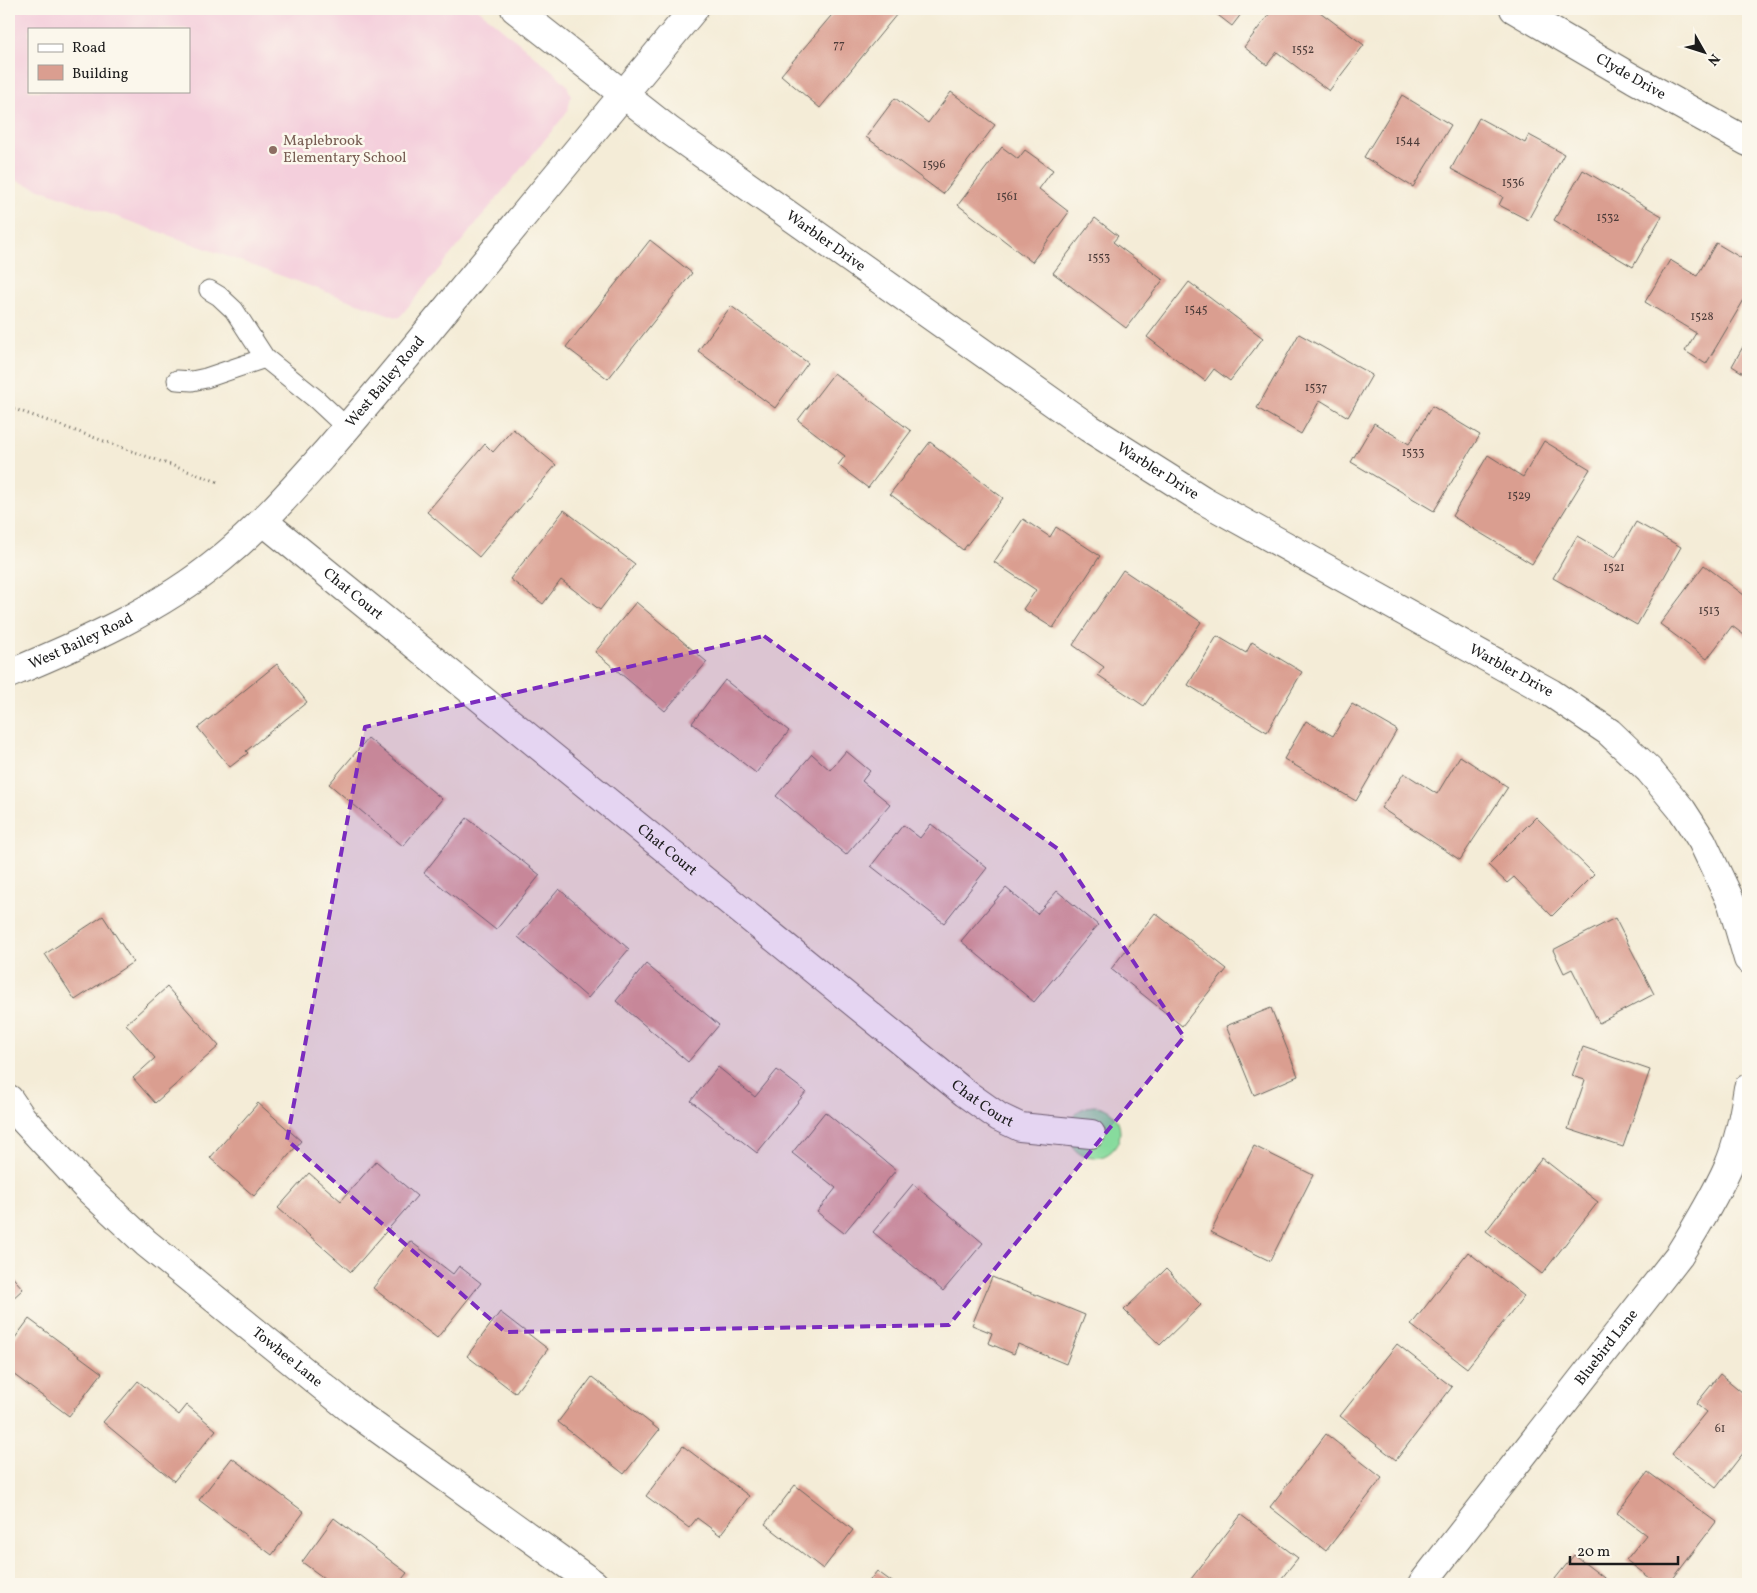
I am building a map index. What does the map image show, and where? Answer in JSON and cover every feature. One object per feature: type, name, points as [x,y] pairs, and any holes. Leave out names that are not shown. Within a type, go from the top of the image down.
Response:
[{"type":"street","name":"Warbler Drive","points":[[515,9],[670,131],[1089,428],[1203,500],[1551,693],[1609,732],[1650,770],[1682,810],[1702,841],[1732,904],[1748,959]]},
{"type":"street","name":"West Bailey Road","points":[[9,674],[67,650],[131,618],[174,593],[222,558],[263,521],[383,386],[694,9]]},
{"type":"street","name":"Clyde Drive","points":[[1514,9],[1634,79],[1748,142]]},
{"type":"street","name":"Chat Court","points":[[263,521],[965,1093],[999,1117],[1020,1127],[1091,1134]]},
{"type":"street","name":"Bluebird Lane","points":[[1422,1584],[1679,1255],[1704,1216],[1729,1165],[1743,1118],[1748,1088]]},
{"type":"street","name":"Towhee Lane","points":[[9,1099],[22,1118],[84,1186],[146,1243],[352,1410],[594,1584]]},
{"type":"lane","points":[[209,290],[219,296],[234,310],[264,358],[316,399],[347,428]]},
{"type":"lane","points":[[177,380],[192,381],[206,378],[264,358]]},
{"type":"path","points":[[9,407],[218,482]]},
{"type":"highlighted area","points":[[764,636],[1058,849],[1184,1037],[949,1325],[505,1332],[287,1140],[365,727]]},
{"type":"shaded area","name":"Maplebrook Elementary School","points":[[9,9],[478,9],[567,85],[571,96],[568,110],[399,318],[9,178]]},
{"type":"green space","points":[[1089,1106],[1099,1106],[1113,1113],[1120,1127],[1120,1137],[1113,1151],[1099,1158],[1089,1158],[1079,1154],[1072,1147],[1068,1137],[1068,1127],[1072,1117],[1079,1110]]},
{"type":"building","points":[[843,9],[892,9],[897,14],[820,108],[781,75],[836,10],[840,13]]},
{"type":"building","points":[[1210,9],[1245,9],[1232,26]]},
{"type":"building","points":[[1273,9],[1316,9],[1364,45],[1329,91],[1277,52],[1267,65],[1244,47]]},
{"type":"building","points":[[951,92],[995,125],[943,194],[866,137],[895,98],[928,123]]},
{"type":"building","points":[[1402,95],[1451,125],[1413,187],[1364,157]]},
{"type":"building","points":[[1479,118],[1525,143],[1529,135],[1564,154],[1528,220],[1499,205],[1503,197],[1451,169]]},
{"type":"building","points":[[1002,147],[1018,159],[1025,150],[1053,170],[1039,189],[1069,212],[1032,262],[958,205]]},
{"type":"building","points":[[1583,170],[1662,216],[1633,267],[1554,220]]},
{"type":"building","points":[[1095,218],[1118,236],[1113,242],[1163,280],[1126,328],[1053,273]]},
{"type":"building","points":[[650,240],[692,273],[608,379],[566,347]]},
{"type":"building","points":[[1716,243],[1748,262],[1748,293],[1706,364],[1685,351],[1696,333],[1645,302],[1670,260],[1697,276]]},
{"type":"building","points":[[1189,282],[1263,338],[1230,381],[1214,369],[1205,381],[1147,337]]},
{"type":"building","points":[[731,306],[808,363],[775,408],[698,351]]},
{"type":"building","points":[[1299,334],[1372,375],[1348,417],[1320,400],[1301,434],[1257,408]]},
{"type":"building","points":[[1748,338],[1748,376],[1732,366]]},
{"type":"building","points":[[834,373],[911,431],[868,488],[838,465],[845,456],[798,420]]},
{"type":"building","points":[[1432,406],[1480,435],[1434,511],[1351,462],[1374,423],[1409,444]]},
{"type":"building","points":[[513,429],[556,465],[479,557],[427,512],[485,444],[493,452]]},
{"type":"building","points":[[1544,441],[1590,469],[1532,564],[1452,516],[1488,455],[1523,477]]},
{"type":"building","points":[[930,442],[1003,498],[963,550],[890,494]]},
{"type":"building","points":[[564,510],[635,564],[600,610],[561,580],[543,604],[510,579]]},
{"type":"building","points":[[1023,519],[1050,537],[1056,527],[1100,556],[1053,628],[1023,609],[1036,590],[994,562]]},
{"type":"building","points":[[1636,522],[1681,547],[1637,625],[1553,578],[1577,536],[1615,558]]},
{"type":"building","points":[[1704,565],[1748,598],[1748,638],[1732,626],[1707,659],[1660,624]]},
{"type":"building","points":[[1123,570],[1201,622],[1144,706],[1098,675],[1104,667],[1073,645]]},
{"type":"building","points":[[636,602],[707,662],[665,711],[595,652]]},
{"type":"building","points":[[1217,636],[1246,653],[1252,642],[1302,672],[1267,732],[1188,685]]},
{"type":"building","points":[[277,664],[307,702],[246,751],[248,753],[230,767],[198,728]]},
{"type":"building","points":[[725,680],[789,731],[756,773],[692,723]]},
{"type":"building","points":[[1352,704],[1397,730],[1356,801],[1284,759],[1306,721],[1333,736]]},
{"type":"building","points":[[368,738],[442,799],[403,846],[329,784]]},
{"type":"building","points":[[846,751],[870,771],[862,781],[890,804],[846,855],[776,796],[812,754],[830,770]]},
{"type":"building","points":[[1460,756],[1508,787],[1460,860],[1381,808],[1404,773],[1437,794]]},
{"type":"building","points":[[1536,817],[1594,874],[1552,916],[1514,877],[1507,883],[1488,865]]},
{"type":"building","points":[[467,818],[540,875],[496,930],[424,873]]},
{"type":"building","points":[[931,824],[987,868],[944,923],[871,866],[903,825],[920,838]]},
{"type":"building","points":[[1006,888],[1037,914],[1057,891],[1098,925],[1034,1002],[961,941]]},
{"type":"building","points":[[559,889],[629,949],[588,998],[518,937]]},
{"type":"building","points":[[1155,913],[1227,969],[1182,1026],[1111,969]]},
{"type":"building","points":[[103,916],[133,962],[75,1000],[45,954]]},
{"type":"building","points":[[1615,918],[1654,994],[1599,1023],[1572,969],[1564,973],[1553,950]]},
{"type":"building","points":[[646,964],[719,1025],[688,1062],[616,1001]]},
{"type":"building","points":[[167,987],[219,1046],[155,1103],[133,1078],[155,1058],[126,1024]]},
{"type":"building","points":[[1271,1008],[1298,1076],[1254,1095],[1226,1026]]},
{"type":"building","points":[[1583,1047],[1650,1070],[1623,1147],[1568,1129],[1585,1080],[1572,1076]]},
{"type":"building","points":[[718,1067],[755,1097],[777,1070],[806,1092],[757,1153],[691,1101]]},
{"type":"building","points":[[258,1103],[301,1141],[254,1196],[210,1158]]},
{"type":"building","points":[[825,1112],[896,1170],[844,1233],[817,1212],[836,1188],[792,1153]]},
{"type":"building","points":[[1254,1146],[1313,1175],[1270,1261],[1211,1232]]},
{"type":"building","points":[[1542,1158],[1598,1202],[1542,1274],[1486,1231]]},
{"type":"building","points":[[376,1161],[417,1196],[351,1272],[278,1208],[309,1173],[341,1201]]},
{"type":"building","points":[[913,1184],[983,1243],[943,1291],[873,1232]]},
{"type":"building","points":[[410,1241],[453,1274],[459,1266],[481,1283],[437,1338],[373,1288]]},
{"type":"building","points":[[1468,1252],[1524,1296],[1467,1368],[1411,1325]]},
{"type":"building","points":[[1166,1269],[1201,1305],[1160,1345],[1124,1310]]},
{"type":"building","points":[[9,1273],[23,1289],[9,1302]]},
{"type":"building","points":[[992,1277],[1085,1315],[1066,1364],[1018,1344],[1014,1354],[988,1343],[992,1333],[972,1325]]},
{"type":"building","points":[[500,1312],[548,1349],[515,1393],[467,1356]]},
{"type":"building","points":[[29,1319],[102,1373],[69,1416],[9,1371],[9,1346]]},
{"type":"building","points":[[1397,1344],[1452,1387],[1396,1460],[1340,1416]]},
{"type":"building","points":[[1720,1374],[1748,1397],[1748,1447],[1716,1488],[1672,1454],[1706,1412],[1696,1404]]},
{"type":"building","points":[[592,1377],[659,1430],[624,1474],[558,1422]]},
{"type":"building","points":[[138,1381],[179,1415],[187,1405],[216,1430],[174,1481],[103,1422]]},
{"type":"building","points":[[1326,1434],[1382,1478],[1326,1551],[1270,1507]]},
{"type":"building","points":[[683,1446],[749,1496],[720,1535],[697,1518],[689,1528],[646,1496]]},
{"type":"building","points":[[232,1458],[304,1512],[272,1555],[199,1500]]},
{"type":"building","points":[[1648,1472],[1716,1522],[1669,1584],[1658,1584],[1626,1560],[1646,1535],[1617,1513]]},
{"type":"building","points":[[795,1485],[853,1530],[823,1569],[765,1524]]},
{"type":"building","points":[[1241,1515],[1298,1558],[1277,1584],[1187,1584]]},
{"type":"building","points":[[334,1518],[407,1573],[398,1584],[332,1584],[302,1562]]},
{"type":"building","points":[[1574,1555],[1612,1584],[1551,1584]]},
{"type":"building","points":[[877,1571],[895,1584],[867,1584]]},
{"type":"place","name":"Maplebrook Elementary School","points":[[273,150]]}]
